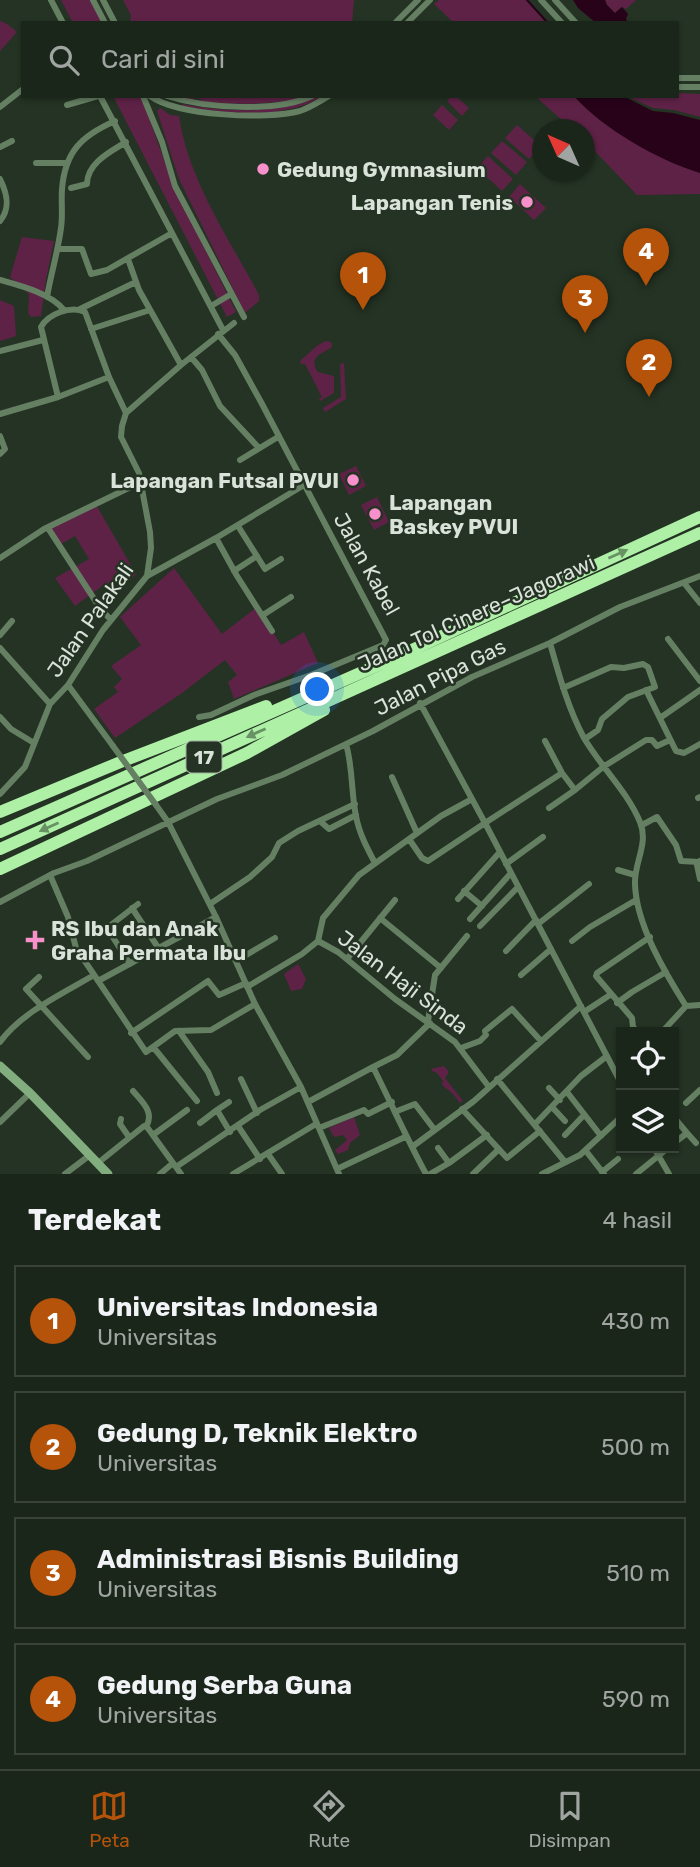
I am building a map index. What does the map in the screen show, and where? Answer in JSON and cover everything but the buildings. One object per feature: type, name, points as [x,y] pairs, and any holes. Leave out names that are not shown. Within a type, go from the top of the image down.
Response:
[{"type":"highway","name":"Jalan Tol Cinere–Jagorawi","points":[[0,849],[404,660],[700,517]]},
{"type":"highway","name":"Jalan Tol Cinere–Jagorawi","points":[[0,832],[700,533]]},
{"type":"highway","points":[[0,812],[123,761],[404,660]]},
{"type":"highway","points":[[0,869],[247,753],[404,660]]},
{"type":"street","points":[[51,0],[62,21]]},
{"type":"street","points":[[93,0],[104,21]]},
{"type":"street","points":[[103,0],[114,21]]},
{"type":"street","points":[[397,21],[418,0]]},
{"type":"street","points":[[409,21],[430,0]]},
{"type":"street","points":[[555,0],[574,21]]},
{"type":"street","points":[[543,1],[560,21]]},
{"type":"street","points":[[679,78],[700,78]]},
{"type":"street","points":[[679,87],[700,87]]},
{"type":"street","points":[[0,107],[21,91]]},
{"type":"street","points":[[67,105],[92,98]]},
{"type":"street","points":[[100,98],[115,121],[211,306],[221,332]]},
{"type":"street","points":[[144,98],[176,186],[243,317]]},
{"type":"street","points":[[153,98],[175,108],[201,112],[267,114],[300,111],[325,98]]},
{"type":"street","points":[[175,98],[190,102],[252,106],[290,103],[306,98]]},
{"type":"street","points":[[153,118],[154,108],[160,103]]},
{"type":"street","points":[[47,297],[62,225],[62,189],[67,163],[83,139],[115,121]]},
{"type":"street","points":[[0,147],[12,141]]},
{"type":"street","points":[[71,188],[87,184],[87,175],[92,167],[126,142]]},
{"type":"street","points":[[36,163],[67,163]]},
{"type":"street","points":[[0,179],[7,202],[6,213],[0,220]]},
{"type":"street","points":[[58,249],[82,249],[91,274],[107,270],[172,233]]},
{"type":"street","points":[[128,259],[136,282],[181,365]]},
{"type":"street","points":[[0,280],[47,297],[64,310]]},
{"type":"street","points":[[58,397],[43,341],[43,323],[64,310],[80,309],[136,282]]},
{"type":"street","points":[[211,306],[228,296]]},
{"type":"street","points":[[80,309],[85,312],[108,377],[126,413],[234,323]]},
{"type":"street","points":[[91,329],[150,310]]},
{"type":"street","name":"Jalan Kabel","points":[[199,717],[211,715],[385,643],[383,632],[221,332]]},
{"type":"street","points":[[0,351],[43,341]]},
{"type":"street","points":[[191,357],[202,370],[220,407],[259,448]]},
{"type":"street","points":[[0,414],[58,397],[108,377]]},
{"type":"street","name":"Jalan Palakali","points":[[0,793],[25,767],[50,704],[68,685],[111,620],[147,576],[150,532],[139,473],[121,437],[126,413]]},
{"type":"street","points":[[0,436],[5,449],[0,454]]},
{"type":"street","points":[[240,460],[278,437]]},
{"type":"street","points":[[0,558],[48,527],[141,482]]},
{"type":"street","points":[[147,576],[304,485]]},
{"type":"street","points":[[237,526],[265,569],[281,559]]},
{"type":"street","points":[[48,527],[100,608],[111,620]]},
{"type":"street","points":[[216,538],[272,631]]},
{"type":"street","points":[[234,571],[257,556]]},
{"type":"street","points":[[700,576],[684,583],[700,603]]},
{"type":"street","name":"Jalan Pipa Gas","points":[[0,902],[50,875],[88,861],[217,799],[266,782],[346,744],[472,677],[550,643],[620,607],[684,583]]},
{"type":"street","points":[[263,615],[291,597]]},
{"type":"street","points":[[0,635],[12,621]]},
{"type":"street","points":[[668,639],[700,681]]},
{"type":"street","points":[[550,643],[563,688],[585,738],[603,767],[626,795],[642,825],[644,842],[635,875],[636,900],[666,972],[686,1006]]},
{"type":"street","points":[[0,648],[50,704]]},
{"type":"street","points":[[563,688],[611,667],[624,668],[643,664],[648,667],[655,684],[653,688],[628,697],[602,719],[598,730],[585,738]]},
{"type":"street","points":[[68,685],[169,822],[255,1004],[301,1087],[338,1172],[405,1137]]},
{"type":"street","points":[[646,690],[679,753],[700,744]]},
{"type":"street","points":[[660,718],[700,691]]},
{"type":"street","points":[[420,704],[616,1073]]},
{"type":"street","points":[[0,717],[11,729],[34,743]]},
{"type":"street","points":[[549,808],[603,767],[646,740],[652,740],[657,746],[670,740]]},
{"type":"street","points":[[545,741],[562,773],[575,790]]},
{"type":"street","points":[[346,744],[351,759],[356,815],[363,840],[375,863],[472,799]]},
{"type":"street","points":[[409,839],[422,858],[428,861],[562,773]]},
{"type":"street","points":[[392,777],[417,833]]},
{"type":"street","points":[[210,904],[250,877],[272,857],[278,843],[355,804]]},
{"type":"street","points":[[321,822],[329,829],[356,815]]},
{"type":"street","points":[[642,825],[657,817],[676,845],[681,861],[699,861],[697,865],[700,879]]},
{"type":"street","points":[[506,864],[542,836]]},
{"type":"street","points":[[458,898],[499,853]]},
{"type":"street","name":"Jalan Haji Sinda","points":[[131,1032],[208,981],[219,995],[247,985],[302,954],[318,941],[320,927],[328,910],[343,897],[359,876],[375,863]]},
{"type":"street","points":[[618,870],[635,875]]},
{"type":"street","points":[[470,919],[511,873]]},
{"type":"street","points":[[50,875],[68,917],[76,948],[146,1052],[170,1033],[211,1030],[255,1004]]},
{"type":"street","points":[[506,951],[537,922],[589,884]]},
{"type":"street","points":[[480,926],[518,887]]},
{"type":"street","points":[[464,891],[482,905]]},
{"type":"street","points":[[347,959],[395,900]]},
{"type":"street","points":[[572,941],[636,900]]},
{"type":"street","points":[[130,964],[107,928],[135,906],[159,949]]},
{"type":"street","points":[[0,1042],[17,1024],[43,1006],[96,978],[130,964],[216,917]]},
{"type":"street","points":[[380,918],[441,968]]},
{"type":"street","points":[[308,1102],[397,1055],[429,1022],[434,978],[467,936]]},
{"type":"street","points":[[633,1027],[632,1018],[596,976],[650,937]]},
{"type":"street","points":[[236,961],[275,939]]},
{"type":"street","name":"Jalan Haji Sinda","points":[[318,941],[347,959],[461,1048],[489,1087]]},
{"type":"street","points":[[521,975],[551,950]]},
{"type":"street","points":[[617,1003],[666,972]]},
{"type":"street","points":[[39,977],[26,989],[88,1057]]},
{"type":"street","points":[[412,1147],[582,1009],[610,995]]},
{"type":"street","points":[[667,1027],[686,1006],[700,1005]]},
{"type":"street","points":[[461,1048],[483,1038],[485,1031],[512,1009],[541,1041]]},
{"type":"street","points":[[179,1031],[208,1072],[217,1093]]},
{"type":"street","points":[[154,1048],[197,1101]]},
{"type":"street","points":[[535,1124],[581,1076],[607,1056]]},
{"type":"street","points":[[0,1066],[30,1093],[108,1174]]},
{"type":"street","points":[[373,1067],[397,1111],[405,1137],[428,1174],[449,1163],[487,1135]]},
{"type":"street","points":[[241,1079],[257,1112]]},
{"type":"street","points":[[498,1079],[565,1162]]},
{"type":"street","points":[[160,1174],[301,1087]]},
{"type":"street","points":[[549,1088],[560,1100]]},
{"type":"street","points":[[686,1103],[700,1090]]},
{"type":"street","points":[[98,1163],[143,1127],[150,1117],[133,1091]]},
{"type":"street","points":[[567,1092],[601,1136]]},
{"type":"street","points":[[0,1122],[30,1093]]},
{"type":"street","points":[[200,1123],[229,1102]]},
{"type":"street","points":[[233,1174],[317,1126],[364,1110],[368,1114],[392,1102]]},
{"type":"street","points":[[397,1111],[415,1104],[434,1129]]},
{"type":"street","points":[[552,1107],[565,1121]]},
{"type":"street","points":[[462,1109],[508,1157],[540,1130]]},
{"type":"street","points":[[153,1135],[187,1110]]},
{"type":"street","points":[[217,1110],[230,1132]]},
{"type":"street","points":[[565,1135],[584,1115]]},
{"type":"street","points":[[121,1119],[120,1124],[129,1137]]},
{"type":"street","points":[[542,1174],[553,1171],[586,1150],[616,1122]]},
{"type":"street","points":[[679,1123],[696,1143]]},
{"type":"street","points":[[238,1126],[260,1159]]},
{"type":"street","points":[[143,1127],[153,1135],[181,1174]]},
{"type":"street","points":[[679,1139],[687,1133]]},
{"type":"street","points":[[438,1149],[449,1163]]},
{"type":"street","points":[[473,1174],[499,1149]]},
{"type":"street","points":[[586,1150],[603,1173],[618,1159]]},
{"type":"street","points":[[636,1174],[661,1153]]},
{"type":"street","points":[[268,1154],[282,1174]]},
{"type":"street","points":[[65,1174],[90,1155]]},
{"type":"street","points":[[658,1155],[668,1174]]},
{"type":"shaded area","points":[[61,0],[91,0],[102,21],[72,21]]},
{"type":"shaded area","points":[[123,0],[354,0],[352,21],[130,21],[131,15]]},
{"type":"shaded area","points":[[439,0],[526,0],[544,21],[452,21],[434,4]]},
{"type":"shaded area","points":[[573,0],[605,0],[615,13],[622,7],[628,14],[627,21],[594,21]]},
{"type":"shaded area","points":[[605,0],[636,0],[626,9],[621,7],[615,13]]},
{"type":"shaded area","points":[[0,21],[17,32],[0,51]]},
{"type":"shaded area","points":[[679,93],[700,94],[700,117],[653,108],[631,98],[679,98]]},
{"type":"shaded area","points":[[114,98],[142,98],[173,185],[236,312],[227,317]]},
{"type":"shaded area","points":[[194,98],[297,98],[241,104],[201,102],[201,99]]},
{"type":"shaded area","points":[[319,98],[307,104],[272,112],[236,113],[182,106],[252,110]]},
{"type":"shaded area","points":[[449,98],[458,98],[469,108],[462,116],[447,101]]},
{"type":"shaded area","points":[[537,98],[576,98],[600,120],[632,142],[700,173],[700,194],[637,195],[595,151],[595,119],[561,119]]},
{"type":"shaded area","points":[[576,98],[627,98],[653,111],[700,120],[700,173],[649,152]]},
{"type":"shaded area","name":"Lapangan Tenis","points":[[442,105],[458,120],[449,130],[433,115]]},
{"type":"shaded area","points":[[160,108],[170,115],[179,116],[184,140],[201,187],[259,295],[259,301],[245,313],[179,179],[157,111]]},
{"type":"shaded area","name":"Lapangan Tenis","points":[[517,125],[532,138],[532,156],[529,159],[505,138]]},
{"type":"shaded area","name":"Lapangan Tenis","points":[[502,141],[527,162],[516,175],[491,153]]},
{"type":"shaded area","name":"Lapangan Tenis","points":[[488,156],[513,179],[502,191],[477,168]]},
{"type":"shaded area","name":"Lapangan Tenis","points":[[520,184],[546,208],[534,220],[509,197]]},
{"type":"shaded area","points":[[22,237],[54,241],[41,316],[31,317],[28,313],[29,294],[10,277]]},
{"type":"shaded area","points":[[0,300],[14,306],[16,336],[0,341]]},
{"type":"shaded area","points":[[326,341],[331,342],[332,347],[314,362],[318,372],[334,376],[334,393],[320,401],[322,397],[305,364],[300,361]]},
{"type":"shaded area","points":[[344,363],[346,399],[325,412],[323,408],[341,397],[340,364]]},
{"type":"shaded area","name":"Lapangan Futsal PVUI","points":[[356,466],[366,486],[349,495],[339,474]]},
{"type":"shaded area","name":"Lapangan Baskey PVUI","points":[[377,497],[389,522],[374,530],[361,505]]},
{"type":"shaded area","points":[[95,503],[136,574],[123,587],[119,582],[106,592],[102,586],[75,606],[55,578],[89,559],[75,536],[59,545],[47,524]]},
{"type":"shaded area","points":[[174,568],[222,634],[257,607],[281,645],[304,632],[318,663],[234,699],[228,682],[237,675],[225,660],[115,738],[94,709],[118,692],[114,687],[122,679],[111,666],[141,645],[120,617]]},
{"type":"shaded area","points":[[298,964],[306,979],[302,989],[291,991],[284,974]]},
{"type":"shaded area","points":[[444,1066],[449,1072],[445,1078],[463,1101],[460,1103],[431,1069]]},
{"type":"shaded area","points":[[354,1117],[360,1135],[350,1143],[348,1150],[338,1154],[335,1150],[347,1140],[343,1135],[334,1137],[329,1128]]},
{"type":"waterway","points":[[527,0],[546,21]]},
{"type":"place","name":"Gedung Gymnasium","points":[[263,169]]},
{"type":"place","name":"Lapangan Tenis","points":[[527,202]]},
{"type":"place","name":"Gedung Serba Guna","points":[[646,286]]},
{"type":"place","name":"Universitas Indonesia","points":[[363,310]]},
{"type":"place","name":"Administrasi Bisnis Building","points":[[585,333]]},
{"type":"place","name":"Gedung D, Teknik Elektro","points":[[649,397]]},
{"type":"place","name":"Lapangan Futsal PVUI","points":[[353,480]]},
{"type":"place","name":"Lapangan Baskey PVUI","points":[[375,514]]},
{"type":"place","name":"RS Ibu dan Anak Graha Permata Ibu","points":[[35,940]]}]
